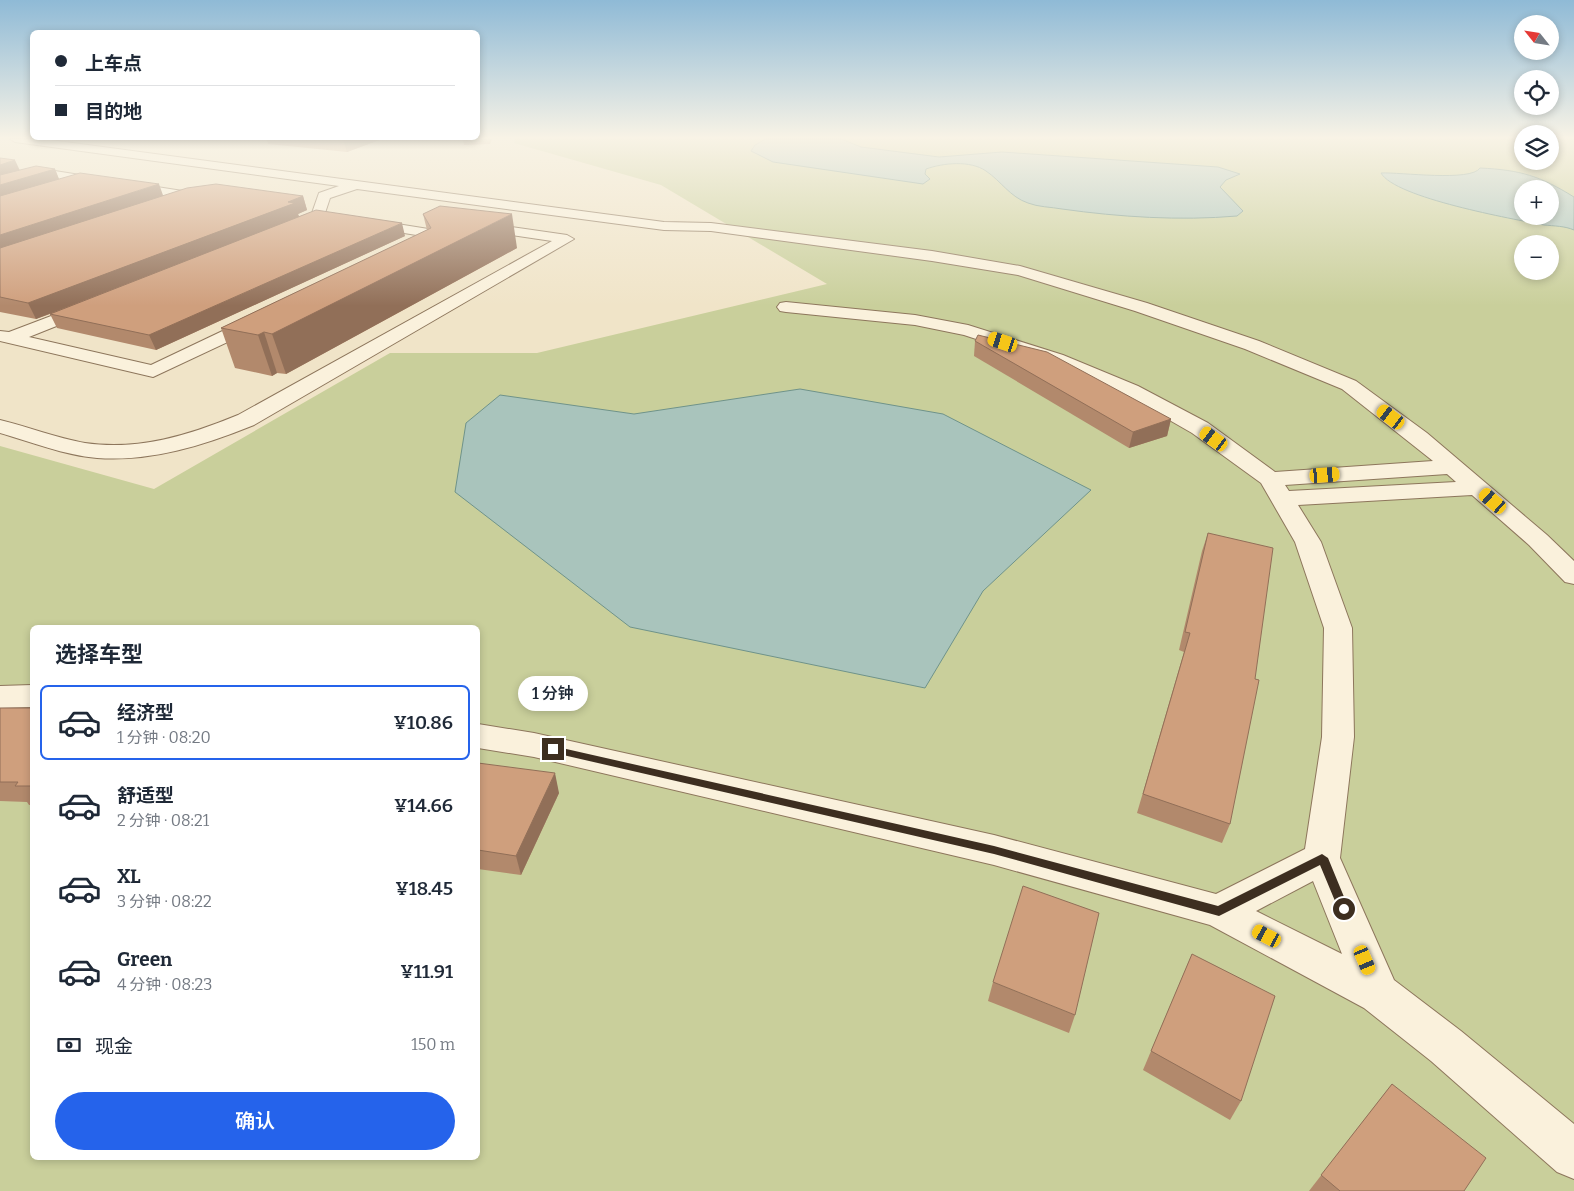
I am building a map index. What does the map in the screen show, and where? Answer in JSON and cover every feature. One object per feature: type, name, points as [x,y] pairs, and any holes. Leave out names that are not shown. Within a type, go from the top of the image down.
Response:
[{"type":"street","points":[[161,205],[194,195],[191,195]]},
{"type":"street","points":[[318,216],[324,196],[329,195]]},
{"type":"street","points":[[430,195],[664,226],[711,227],[922,255],[1020,271],[1141,307],[1252,345],[1348,385],[1419,438],[1538,540],[1574,576]]},
{"type":"street","points":[[498,195],[676,218],[711,227]]},
{"type":"street","points":[[0,426],[73,446],[105,451],[157,448],[220,431],[246,420],[567,239],[463,224],[504,204]]},
{"type":"street","points":[[273,234],[318,216],[337,218]]},
{"type":"street","points":[[356,222],[448,231],[414,247]]},
{"type":"street","points":[[5,337],[101,302]]},
{"type":"street","points":[[786,307],[915,320],[968,330],[1056,359],[1131,390],[1200,428],[1276,489],[1308,542],[1338,628],[1338,737],[1322,858],[1379,994]]},
{"type":"street","points":[[5,337],[153,371],[270,316]]},
{"type":"street","points":[[1276,489],[1453,467]]},
{"type":"street","points":[[1276,489],[1478,488]]},
{"type":"street","points":[[0,697],[30,696]]},
{"type":"street","points":[[480,736],[534,745],[994,850],[1219,911],[1379,994],[1446,1046],[1574,1155]]},
{"type":"street","points":[[1219,911],[1322,858]]},
{"type":"green space","points":[[677,195],[1514,195],[1514,225],[1559,225],[1559,195],[1574,195],[1574,1191],[0,1191],[0,446],[154,489],[390,353],[537,353],[827,284]]},
{"type":"water","points":[[1013,195],[1227,195],[1243,211],[1237,216],[1150,217],[1040,206],[1022,200]]},
{"type":"water","points":[[1418,195],[1514,195],[1514,219],[1482,213]]},
{"type":"water","points":[[1559,195],[1570,195],[1574,197],[1574,230],[1544,225],[1559,225]]},
{"type":"water","points":[[800,389],[943,414],[1091,490],[983,591],[925,688],[630,627],[455,492],[466,423],[500,395],[634,414]]},
{"type":"building","points":[[5,195],[126,195],[0,235],[0,196]]},
{"type":"building","points":[[166,195],[303,196],[288,202],[295,203],[28,303],[0,297],[0,248]]},
{"type":"building","points":[[440,206],[512,214],[272,334],[264,332],[258,335],[221,328],[431,228],[423,214]]},
{"type":"building","points":[[316,210],[402,223],[149,335],[50,314]]},
{"type":"building","points":[[978,335],[1047,352],[1171,419],[1133,432],[975,341]]},
{"type":"building","points":[[1208,533],[1273,548],[1255,679],[1259,680],[1230,824],[1143,794],[1190,633],[1185,632]]},
{"type":"building","points":[[0,708],[30,708],[30,786],[15,786],[18,782],[0,782]]},
{"type":"building","points":[[480,763],[555,773],[516,856],[480,850]]},
{"type":"building","points":[[1023,886],[1099,913],[1075,1015],[993,982]]},
{"type":"building","points":[[1192,954],[1275,996],[1241,1101],[1151,1051]]},
{"type":"building","points":[[1392,1084],[1486,1158],[1464,1191],[1340,1191],[1321,1175]]},
{"type":"route","points":[[553,749],[994,850],[1219,911],[1322,858],[1344,909]]}]
